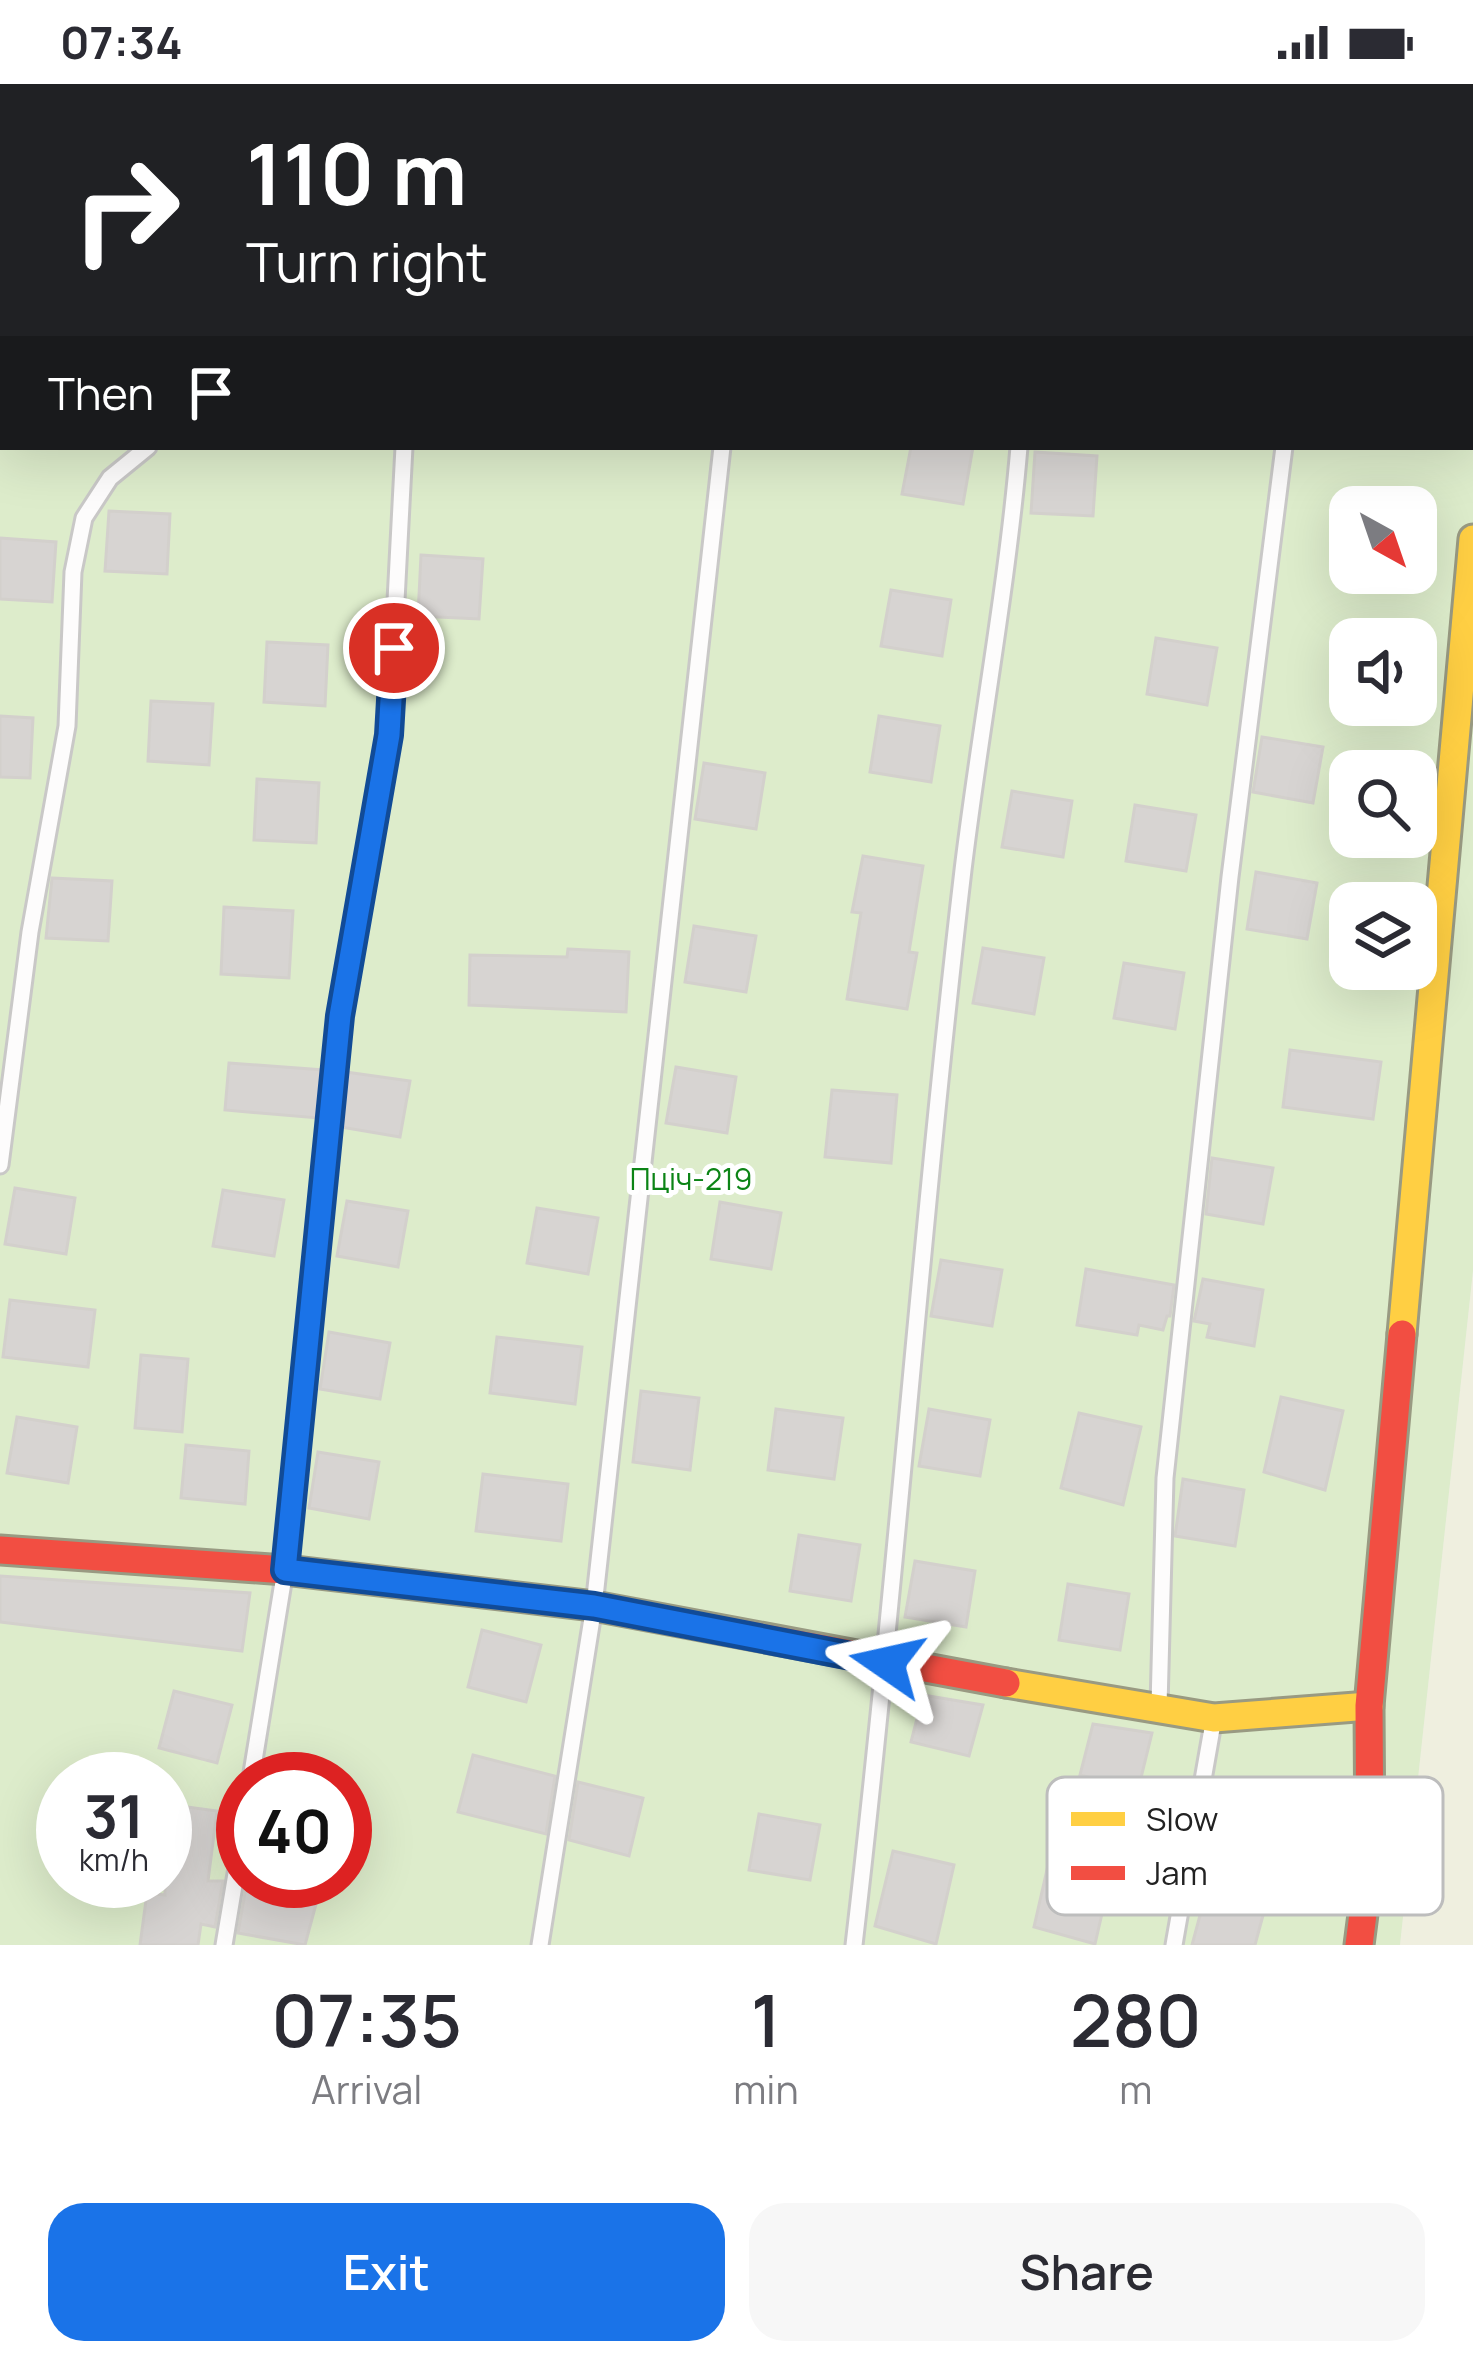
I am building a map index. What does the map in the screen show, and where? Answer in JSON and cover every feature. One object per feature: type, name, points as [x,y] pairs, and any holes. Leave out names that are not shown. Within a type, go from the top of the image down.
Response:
[{"type":"street","points":[[1369,1777],[1369,1706],[1473,538]]},
{"type":"street","points":[[0,1550],[285,1570],[594,1606],[887,1663],[1214,1718],[1369,1706]]},
{"type":"street","points":[[1359,1945],[1363,1915]]},
{"type":"lane","points":[[0,1165],[30,932],[67,726],[73,572],[83,518],[110,478],[144,450]]},
{"type":"lane","points":[[255,1752],[285,1570],[340,1016],[389,735],[404,450]]},
{"type":"lane","points":[[539,1945],[594,1606],[722,450]]},
{"type":"lane","points":[[854,1945],[887,1663],[964,867],[1009,565],[1019,450]]},
{"type":"lane","points":[[1159,1709],[1165,1478],[1230,877],[1284,450]]},
{"type":"lane","points":[[1204,1777],[1214,1718]]},
{"type":"lane","points":[[224,1945],[230,1908]]},
{"type":"lane","points":[[1174,1945],[1179,1915]]},
{"type":"green space","name":"Пціч-219","points":[[0,450],[1473,450],[1473,1271],[1418,1777],[1047,1777],[1047,1915],[1403,1915],[1400,1945],[0,1945]]},
{"type":"green space","points":[[1473,1271],[1473,1945],[1400,1945],[1403,1915],[1443,1915],[1443,1777],[1418,1777]]},
{"type":"building","points":[[910,450],[972,450],[963,504],[902,494]]},
{"type":"building","points":[[1035,452],[1097,456],[1093,516],[1031,513]]},
{"type":"building","points":[[109,511],[170,514],[167,574],[105,571]]},
{"type":"building","points":[[0,538],[56,542],[52,602],[0,599]]},
{"type":"building","points":[[421,555],[483,559],[479,619],[418,616]]},
{"type":"building","points":[[891,590],[951,600],[942,656],[881,646]]},
{"type":"building","points":[[1156,638],[1217,648],[1207,705],[1147,694]]},
{"type":"building","points":[[267,642],[328,645],[325,706],[264,702]]},
{"type":"building","points":[[151,701],[213,704],[209,765],[148,761]]},
{"type":"building","points":[[0,716],[33,718],[30,778],[0,777]]},
{"type":"building","points":[[879,716],[940,726],[931,782],[870,772]]},
{"type":"building","points":[[1262,737],[1323,747],[1313,803],[1253,792]]},
{"type":"building","points":[[704,763],[765,773],[756,829],[695,819]]},
{"type":"building","points":[[257,779],[319,783],[316,843],[254,840]]},
{"type":"building","points":[[1012,791],[1072,801],[1063,857],[1002,847]]},
{"type":"building","points":[[1135,805],[1196,815],[1186,871],[1126,861]]},
{"type":"building","points":[[863,856],[923,866],[909,952],[917,953],[907,1009],[847,999],[861,913],[852,912]]},
{"type":"building","points":[[1256,872],[1317,883],[1307,939],[1247,929]]},
{"type":"building","points":[[52,878],[112,881],[108,941],[46,938]]},
{"type":"building","points":[[224,907],[293,911],[289,978],[221,974]]},
{"type":"building","points":[[694,926],[756,936],[746,992],[685,982]]},
{"type":"building","points":[[983,948],[1044,958],[1034,1014],[973,1003]]},
{"type":"building","points":[[568,949],[629,952],[626,1012],[469,1005],[470,955],[567,957]]},
{"type":"building","points":[[1124,963],[1184,973],[1175,1029],[1114,1018]]},
{"type":"building","points":[[1290,1050],[1381,1062],[1373,1119],[1283,1107]]},
{"type":"building","points":[[229,1063],[323,1070],[318,1118],[225,1110]]},
{"type":"building","points":[[676,1067],[736,1077],[727,1133],[666,1123]]},
{"type":"building","points":[[346,1072],[410,1081],[400,1137],[341,1127]]},
{"type":"building","points":[[832,1090],[897,1095],[891,1163],[825,1157]]},
{"type":"building","points":[[1212,1158],[1273,1168],[1263,1224],[1206,1214]]},
{"type":"building","points":[[15,1188],[75,1198],[66,1254],[5,1244]]},
{"type":"building","points":[[223,1190],[284,1200],[274,1256],[213,1246]]},
{"type":"building","points":[[347,1201],[408,1211],[398,1267],[337,1256]]},
{"type":"building","points":[[720,1202],[781,1213],[771,1269],[711,1259]]},
{"type":"building","points":[[537,1208],[598,1218],[588,1274],[527,1263]]},
{"type":"building","points":[[941,1260],[1002,1270],[992,1326],[931,1316]]},
{"type":"building","points":[[1086,1269],[1174,1285],[1163,1330],[1139,1325],[1137,1335],[1077,1325]]},
{"type":"building","points":[[1203,1279],[1263,1290],[1254,1346],[1207,1337],[1210,1324],[1194,1321]]},
{"type":"building","points":[[10,1300],[95,1310],[88,1367],[3,1357]]},
{"type":"building","points":[[329,1332],[390,1343],[380,1399],[320,1389]]},
{"type":"building","points":[[497,1337],[582,1347],[575,1404],[490,1393]]},
{"type":"building","points":[[141,1355],[188,1359],[182,1432],[135,1428]]},
{"type":"building","points":[[641,1391],[699,1398],[690,1470],[633,1462]]},
{"type":"building","points":[[1281,1397],[1343,1411],[1325,1490],[1264,1472]]},
{"type":"building","points":[[776,1409],[843,1418],[834,1479],[768,1470]]},
{"type":"building","points":[[929,1409],[990,1420],[980,1476],[919,1466]]},
{"type":"building","points":[[1079,1413],[1141,1427],[1123,1505],[1061,1488]]},
{"type":"building","points":[[17,1417],[77,1427],[68,1483],[7,1473]]},
{"type":"building","points":[[186,1445],[249,1451],[245,1504],[181,1498]]},
{"type":"building","points":[[318,1452],[379,1462],[369,1519],[309,1508]]},
{"type":"building","points":[[483,1474],[568,1484],[561,1541],[476,1531]]},
{"type":"building","points":[[1183,1479],[1244,1490],[1235,1546],[1175,1536]]},
{"type":"building","points":[[799,1535],[860,1545],[851,1601],[790,1591]]},
{"type":"building","points":[[915,1561],[975,1571],[966,1627],[905,1617]]},
{"type":"building","points":[[0,1576],[250,1593],[242,1651],[0,1622]]},
{"type":"building","points":[[1068,1584],[1129,1594],[1120,1650],[1059,1640]]},
{"type":"building","points":[[482,1630],[541,1645],[526,1702],[468,1687]]},
{"type":"building","points":[[174,1691],[232,1705],[216,1763],[192,1757],[192,1752],[159,1748]]},
{"type":"building","points":[[923,1695],[983,1705],[969,1756],[911,1742]]},
{"type":"building","points":[[1093,1724],[1152,1733],[1141,1777],[1080,1775]]},
{"type":"building","points":[[473,1755],[555,1776],[546,1834],[458,1812]]},
{"type":"building","points":[[578,1782],[643,1798],[629,1856],[569,1840]]},
{"type":"building","points":[[192,1808],[216,1811],[208,1881],[216,1881],[215,1927],[201,1924],[198,1945],[140,1945],[145,1908],[192,1908]]},
{"type":"building","points":[[759,1814],[820,1825],[810,1880],[749,1870]]},
{"type":"building","points":[[893,1851],[954,1865],[936,1944],[875,1926]]},
{"type":"building","points":[[1047,1870],[1047,1915],[1102,1915],[1095,1944],[1034,1927]]},
{"type":"building","points":[[242,1908],[315,1908],[305,1945],[238,1933]]},
{"type":"building","points":[[1200,1915],[1263,1915],[1255,1945],[1192,1945]]},
{"type":"traffic: slow","points":[[1402,1334],[1473,539]]},
{"type":"traffic: slow","points":[[1006,1683],[1214,1718],[1369,1706]]},
{"type":"traffic: jam","points":[[1369,1777],[1369,1706],[1402,1334]]},
{"type":"traffic: jam","points":[[0,1550],[285,1570],[594,1606],[1006,1683]]},
{"type":"traffic: jam","points":[[1359,1945],[1363,1915]]},
{"type":"route","points":[[394,648],[389,735],[340,1016],[285,1570],[594,1606],[887,1663]]}]
